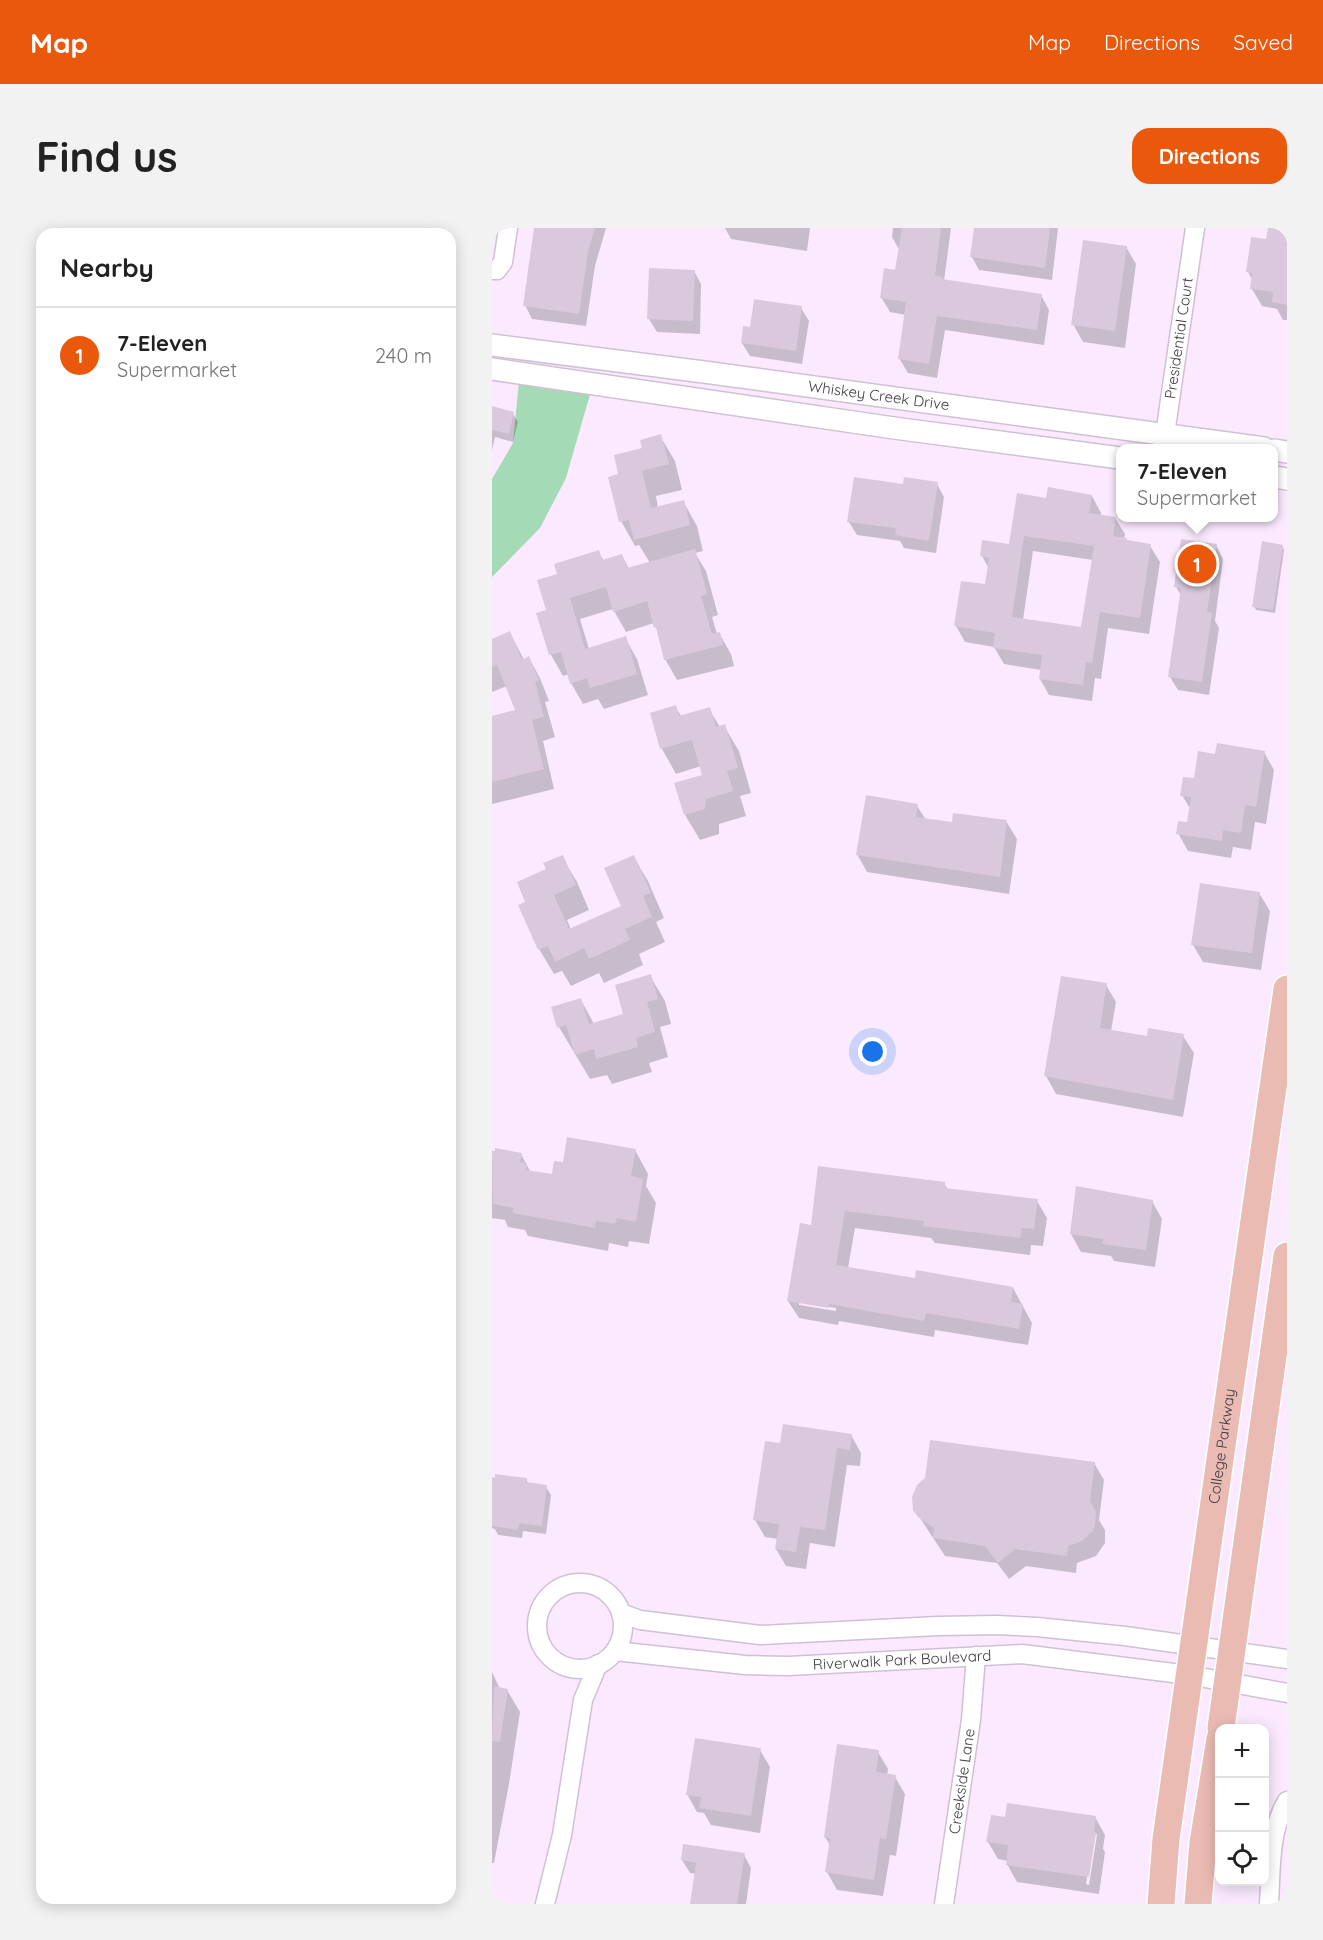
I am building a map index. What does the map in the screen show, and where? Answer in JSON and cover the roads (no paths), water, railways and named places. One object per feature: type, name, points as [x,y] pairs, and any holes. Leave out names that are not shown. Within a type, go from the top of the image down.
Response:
[{"type":"main road","name":"College Parkway","points":[[1161,1904],[1166,1839],[1287,989]]},
{"type":"main road","points":[[1222,1724],[1287,1256]]},
{"type":"main road","points":[[1198,1904],[1203,1843],[1215,1770]]},
{"type":"street","points":[[492,270],[497,270],[503,262],[508,228]]},
{"type":"street","name":"Presidential Court","points":[[1164,442],[1195,228]]},
{"type":"street","name":"Whiskey Creek Drive","points":[[492,345],[1164,442],[1197,444]]},
{"type":"street","name":"Whiskey Creek Drive","points":[[492,369],[894,429],[1116,457]]},
{"type":"street","points":[[575,1583],[595,1585],[606,1591],[615,1601],[621,1613],[622,1632],[615,1651],[598,1664],[584,1668],[570,1667],[552,1658],[542,1646],[538,1618],[550,1595],[564,1586],[575,1583]]},
{"type":"street","name":"Riverwalk Park Boulevard","points":[[621,1613],[640,1620],[760,1635],[997,1625],[1037,1627],[1193,1645],[1287,1659]]},
{"type":"street","name":"Riverwalk Park Boulevard","points":[[615,1651],[745,1665],[788,1666],[1022,1654],[1042,1655],[1189,1675],[1287,1694]]},
{"type":"street","name":"Creekside Lane","points":[[944,1904],[971,1720],[976,1656]]},
{"type":"street","points":[[545,1904],[562,1835],[583,1700],[598,1664]]},
{"type":"street","points":[[570,1667],[583,1700]]},
{"type":"street","points":[[1269,1904],[1276,1828],[1287,1801]]},
{"type":"place","name":"7-Eleven","points":[[1197,564]]}]
